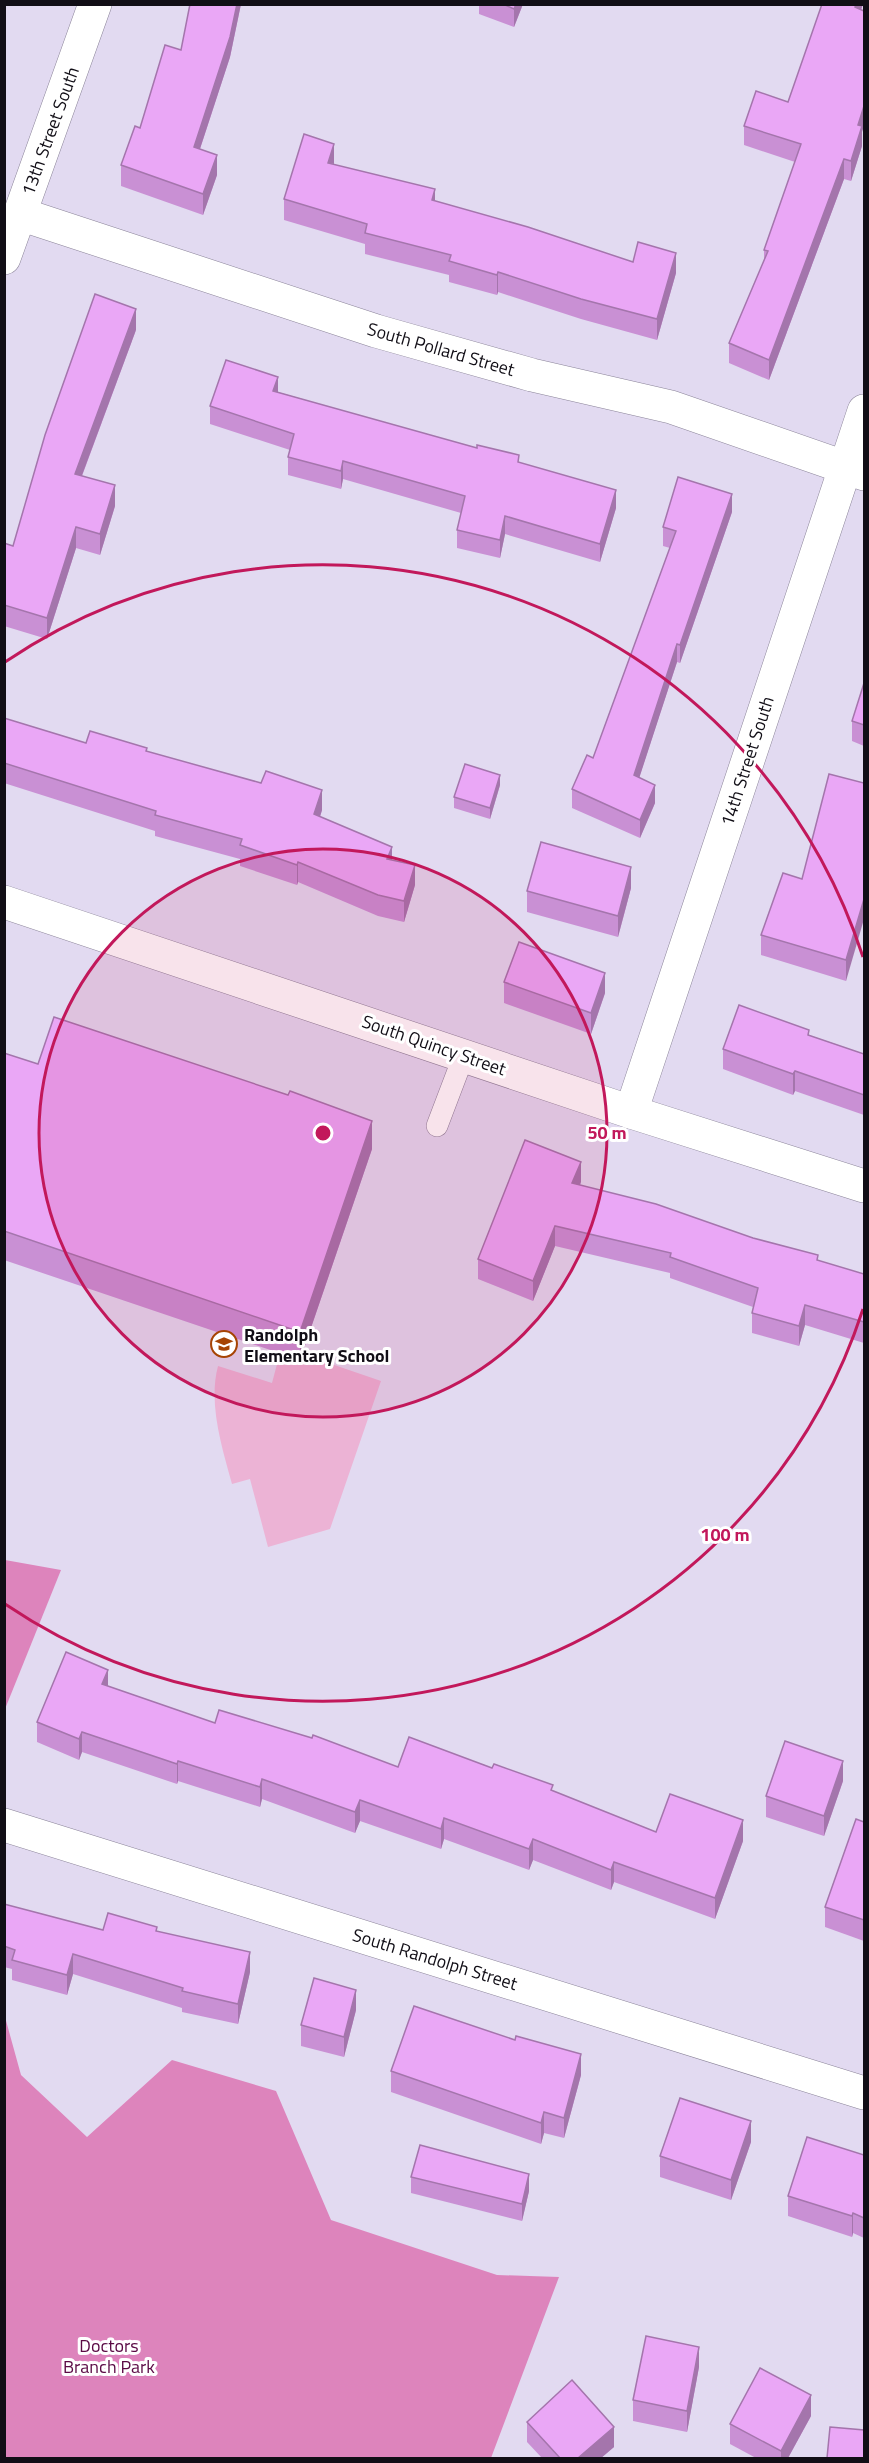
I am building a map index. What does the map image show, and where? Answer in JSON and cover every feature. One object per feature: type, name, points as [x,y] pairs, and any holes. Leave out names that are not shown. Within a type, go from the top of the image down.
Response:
[{"type":"street","name":"13th Street South","points":[[4,258],[95,4]]},
{"type":"street","name":"South Pollard Street","points":[[20,214],[376,331],[532,375],[671,408],[854,470]]},
{"type":"street","name":"14th Street South","points":[[631,1112],[854,470],[864,411]]},
{"type":"street","name":"South Quincy Street","points":[[4,902],[631,1112],[864,1186]]},
{"type":"street","name":"South Randolph Street","points":[[4,1826],[864,2093]]},
{"type":"lane","points":[[437,1126],[464,1055]]},
{"type":"shaded area","points":[[280,1353],[300,1360],[311,1357],[381,1381],[330,1529],[268,1547],[250,1479],[232,1484],[215,1410],[215,1380],[218,1366],[272,1383]]},
{"type":"green space","points":[[4,1560],[61,1570],[5,1709]]},
{"type":"green space","name":"Doctors Branch Park","points":[[5,2017],[21,2075],[87,2137],[172,2060],[276,2091],[331,2220],[497,2275],[559,2277],[491,2458],[5,2458]]},
{"type":"building","points":[[190,4],[237,4],[230,37],[194,147],[217,155],[203,194],[121,165],[135,126],[140,128],[165,45],[181,50]]},
{"type":"building","points":[[503,4],[516,4],[514,9]]},
{"type":"building","points":[[822,4],[856,4],[855,7],[864,11],[864,106],[858,125],[862,126],[851,161],[844,159],[769,360],[729,343],[768,251],[764,250],[801,144],[744,126],[756,91],[788,102]]},
{"type":"building","points":[[304,134],[334,144],[328,163],[435,189],[432,200],[528,227],[633,262],[638,242],[676,253],[657,319],[581,299],[498,272],[497,275],[449,261],[451,255],[365,233],[367,224],[284,199]]},
{"type":"building","points":[[95,294],[136,309],[75,474],[115,485],[100,534],[76,527],[47,618],[4,605],[4,543],[13,546],[45,435]]},
{"type":"building","points":[[226,360],[278,377],[273,391],[477,448],[477,445],[519,455],[518,462],[616,490],[600,544],[505,516],[500,540],[457,530],[465,496],[343,461],[341,471],[288,457],[294,434],[210,406]]},
{"type":"building","points":[[678,477],[732,494],[680,645],[677,644],[634,775],[655,785],[640,820],[572,789],[587,755],[593,758],[676,531],[663,527]]},
{"type":"building","points":[[864,683],[864,725],[852,721]]},
{"type":"building","points":[[4,718],[86,743],[90,731],[147,748],[146,751],[261,783],[266,771],[322,790],[314,814],[392,847],[387,859],[415,865],[404,901],[378,895],[298,862],[297,865],[240,845],[242,839],[155,815],[156,811],[4,763]]},
{"type":"building","points":[[465,764],[500,775],[490,808],[454,797]]},
{"type":"building","points":[[829,774],[864,783],[864,899],[846,960],[761,935],[783,873],[802,879]]},
{"type":"building","points":[[541,842],[631,867],[618,916],[527,891]]},
{"type":"building","points":[[519,942],[605,973],[591,1013],[504,982]]},
{"type":"building","points":[[739,1005],[809,1030],[808,1035],[864,1054],[864,1095],[795,1071],[793,1074],[723,1049]]},
{"type":"building","points":[[54,1017],[288,1095],[290,1091],[372,1121],[300,1332],[4,1231],[4,1053],[38,1064]]},
{"type":"building","points":[[525,1140],[581,1162],[572,1183],[656,1204],[753,1238],[818,1255],[817,1260],[864,1274],[864,1322],[805,1305],[799,1326],[752,1313],[758,1288],[670,1257],[671,1253],[555,1226],[533,1281],[478,1259]]},
{"type":"building","points":[[66,1652],[108,1670],[102,1684],[215,1723],[219,1710],[312,1738],[313,1735],[398,1767],[409,1737],[492,1768],[494,1764],[553,1785],[551,1790],[656,1832],[670,1794],[743,1820],[715,1898],[614,1862],[611,1870],[533,1839],[529,1849],[444,1818],[441,1829],[360,1800],[355,1812],[262,1779],[260,1787],[178,1761],[177,1764],[82,1732],[79,1739],[37,1722]]},
{"type":"building","points":[[785,1741],[843,1761],[824,1816],[766,1796]]},
{"type":"building","points":[[856,1819],[864,1822],[864,1920],[825,1907]]},
{"type":"building","points":[[4,1904],[103,1930],[108,1913],[157,1927],[156,1931],[250,1952],[238,2004],[182,1991],[183,1988],[73,1954],[67,1975],[12,1960],[15,1950],[4,1946]]},
{"type":"building","points":[[314,1978],[356,1990],[344,2037],[301,2025]]},
{"type":"building","points":[[414,2006],[515,2040],[516,2036],[581,2054],[564,2118],[544,2112],[541,2123],[391,2071]]},
{"type":"building","points":[[680,2098],[751,2121],[731,2180],[660,2156]]},
{"type":"building","points":[[807,2137],[864,2155],[864,2218],[788,2196]]},
{"type":"building","points":[[420,2145],[529,2174],[522,2204],[411,2177]]},
{"type":"building","points":[[646,2336],[699,2347],[687,2411],[633,2400]]},
{"type":"building","points":[[760,2368],[811,2395],[781,2451],[730,2424]]},
{"type":"building","points":[[572,2380],[614,2427],[578,2458],[560,2458],[527,2422]]},
{"type":"building","points":[[830,2427],[864,2430],[864,2458],[827,2458]]},
{"type":"place","name":"Randolph Elementary School","points":[[224,1344]]}]
